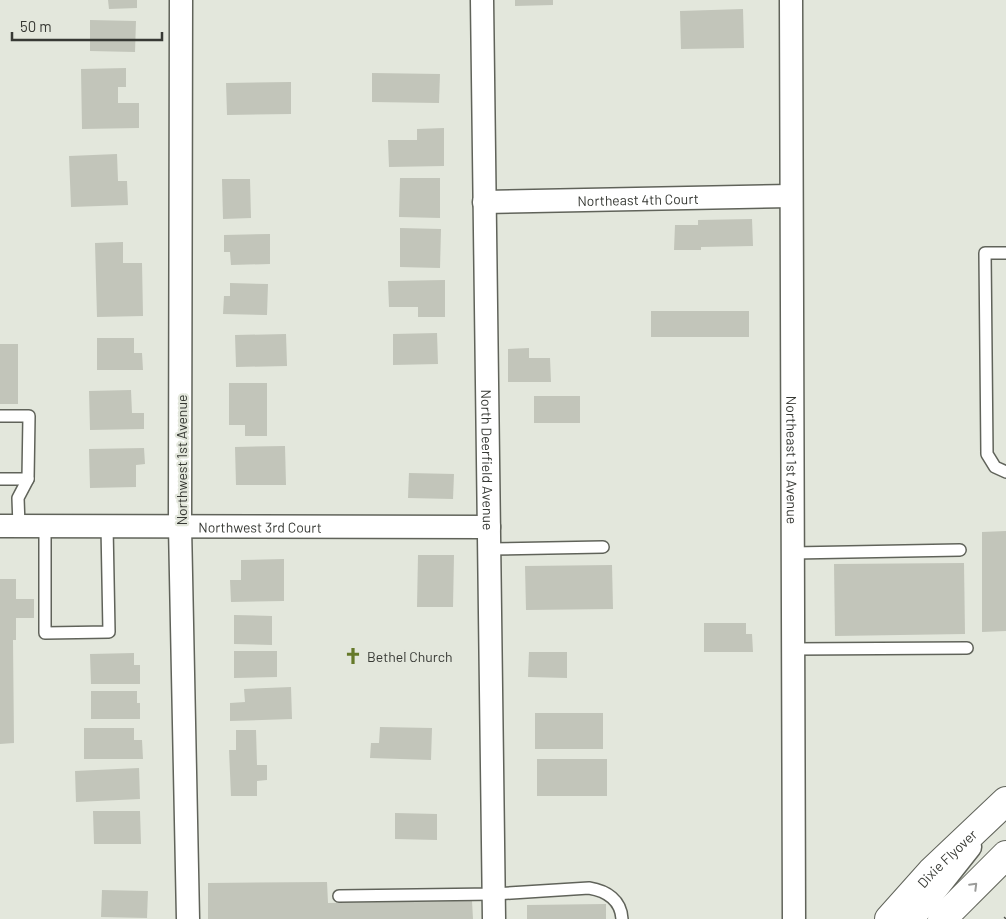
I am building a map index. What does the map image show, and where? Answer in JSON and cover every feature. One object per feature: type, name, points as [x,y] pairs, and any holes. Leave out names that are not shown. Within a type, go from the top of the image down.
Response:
[{"type":"main road","name":"Dixie Flyover","points":[[889,919],[931,872],[1006,802]]},
{"type":"main road","points":[[942,919],[1006,855]]},
{"type":"street","name":"Northwest 1st Avenue","points":[[181,0],[180,526],[188,919]]},
{"type":"street","name":"North Deerfield Avenue","points":[[482,0],[494,919]]},
{"type":"street","name":"Northeast 1st Avenue","points":[[791,0],[794,919]]},
{"type":"street","name":"Northeast 4th Court","points":[[484,202],[791,196]]},
{"type":"street","name":"Northwest 3rd Court","points":[[10,526],[489,526]]},
{"type":"street","points":[[913,919],[1006,802]]},
{"type":"lane","points":[[1006,253],[985,253],[986,454],[995,467],[1006,472]]},
{"type":"lane","points":[[0,416],[29,416],[28,479],[18,498],[10,526]]},
{"type":"lane","points":[[0,479],[28,479]]},
{"type":"lane","points":[[45,526],[45,633],[109,632],[107,526]]},
{"type":"lane","points":[[490,549],[604,547]]},
{"type":"lane","points":[[793,553],[960,550]]},
{"type":"lane","points":[[793,649],[967,648]]},
{"type":"lane","points":[[340,896],[494,894],[589,888],[604,891],[614,900],[621,909],[622,919]]},
{"type":"building","points":[[108,0],[137,0],[137,8],[109,9]]},
{"type":"building","points":[[515,0],[553,0],[553,5],[515,6]]},
{"type":"building","points":[[743,9],[744,48],[681,49],[680,11]]},
{"type":"building","points":[[90,20],[136,21],[135,52],[90,51]]},
{"type":"building","points":[[126,68],[126,87],[118,87],[118,103],[139,103],[139,128],[82,129],[81,69]]},
{"type":"building","points":[[372,73],[440,74],[439,103],[372,102]]},
{"type":"building","points":[[291,82],[291,114],[227,115],[226,83]]},
{"type":"building","points":[[444,128],[444,166],[389,167],[388,140],[417,140],[417,129]]},
{"type":"building","points":[[117,154],[118,181],[127,181],[128,205],[71,207],[69,156]]},
{"type":"building","points":[[400,178],[440,178],[440,218],[399,217]]},
{"type":"building","points":[[222,179],[250,179],[251,218],[223,219]]},
{"type":"building","points":[[752,219],[753,246],[701,247],[701,250],[674,250],[675,225],[698,225],[698,220]]},
{"type":"building","points":[[400,228],[441,229],[440,268],[400,267]]},
{"type":"building","points":[[270,234],[270,264],[231,265],[230,252],[224,252],[224,235]]},
{"type":"building","points":[[123,242],[123,263],[142,263],[143,316],[97,317],[95,243]]},
{"type":"building","points":[[445,280],[445,317],[418,317],[418,307],[389,307],[388,281]]},
{"type":"building","points":[[230,283],[268,284],[267,315],[223,314],[224,296],[230,296]]},
{"type":"building","points":[[651,311],[749,311],[749,337],[651,337]]},
{"type":"building","points":[[437,333],[438,364],[393,365],[393,334]]},
{"type":"building","points":[[286,334],[287,366],[236,367],[235,335]]},
{"type":"building","points":[[97,338],[134,338],[134,353],[142,353],[143,370],[97,370]]},
{"type":"building","points":[[0,344],[18,344],[18,404],[0,404]]},
{"type":"building","points":[[529,348],[529,358],[550,358],[551,382],[508,382],[508,349]]},
{"type":"building","points":[[229,383],[267,383],[267,436],[245,436],[245,425],[229,425]]},
{"type":"building","points":[[131,390],[132,413],[144,413],[144,429],[90,430],[89,391]]},
{"type":"building","points":[[534,396],[580,396],[580,423],[534,423]]},
{"type":"building","points":[[285,446],[286,485],[236,485],[235,447]]},
{"type":"building","points":[[144,448],[145,464],[136,465],[136,487],[90,488],[89,449]]},
{"type":"building","points":[[409,473],[454,474],[453,499],[408,498]]},
{"type":"building","points":[[1006,531],[1006,631],[982,632],[982,532]]},
{"type":"building","points":[[418,555],[454,555],[453,607],[417,607]]},
{"type":"building","points":[[284,559],[284,601],[231,602],[230,580],[241,580],[241,560]]},
{"type":"building","points":[[964,563],[965,634],[835,636],[834,564]]},
{"type":"building","points":[[612,565],[613,609],[526,610],[525,566]]},
{"type":"building","points":[[0,579],[16,579],[16,599],[34,599],[34,618],[16,618],[16,640],[13,640],[14,743],[0,744]]},
{"type":"building","points":[[234,615],[272,616],[272,645],[234,644]]},
{"type":"building","points":[[704,623],[746,623],[746,634],[752,634],[753,652],[704,652]]},
{"type":"building","points":[[234,651],[277,651],[277,677],[234,678]]},
{"type":"building","points":[[529,652],[567,652],[567,678],[528,677]]},
{"type":"building","points":[[134,653],[134,665],[140,665],[140,684],[91,684],[90,654]]},
{"type":"building","points":[[291,687],[292,719],[230,721],[230,703],[245,702],[244,689]]},
{"type":"building","points":[[91,691],[137,691],[137,703],[140,703],[140,719],[91,719]]},
{"type":"building","points":[[535,713],[603,713],[603,749],[535,749]]},
{"type":"building","points":[[380,727],[432,728],[431,760],[370,758],[371,743],[379,743]]},
{"type":"building","points":[[84,728],[134,728],[134,740],[142,740],[143,759],[84,759]]},
{"type":"building","points":[[236,730],[256,730],[257,765],[267,765],[267,780],[257,781],[257,796],[231,796],[229,750],[236,750]]},
{"type":"building","points":[[537,759],[607,759],[607,796],[537,796]]},
{"type":"building","points":[[139,768],[140,799],[76,802],[75,771]]},
{"type":"building","points":[[93,811],[140,811],[141,844],[94,844]]},
{"type":"building","points":[[395,813],[437,814],[437,840],[395,839]]},
{"type":"building","points":[[327,882],[328,903],[472,901],[473,919],[208,919],[208,883]]},
{"type":"building","points":[[102,890],[148,891],[147,918],[101,917]]},
{"type":"building","points":[[606,904],[606,919],[527,919],[527,905]]},
{"type":"place","name":"Bethel Church","points":[[353,656]]}]
